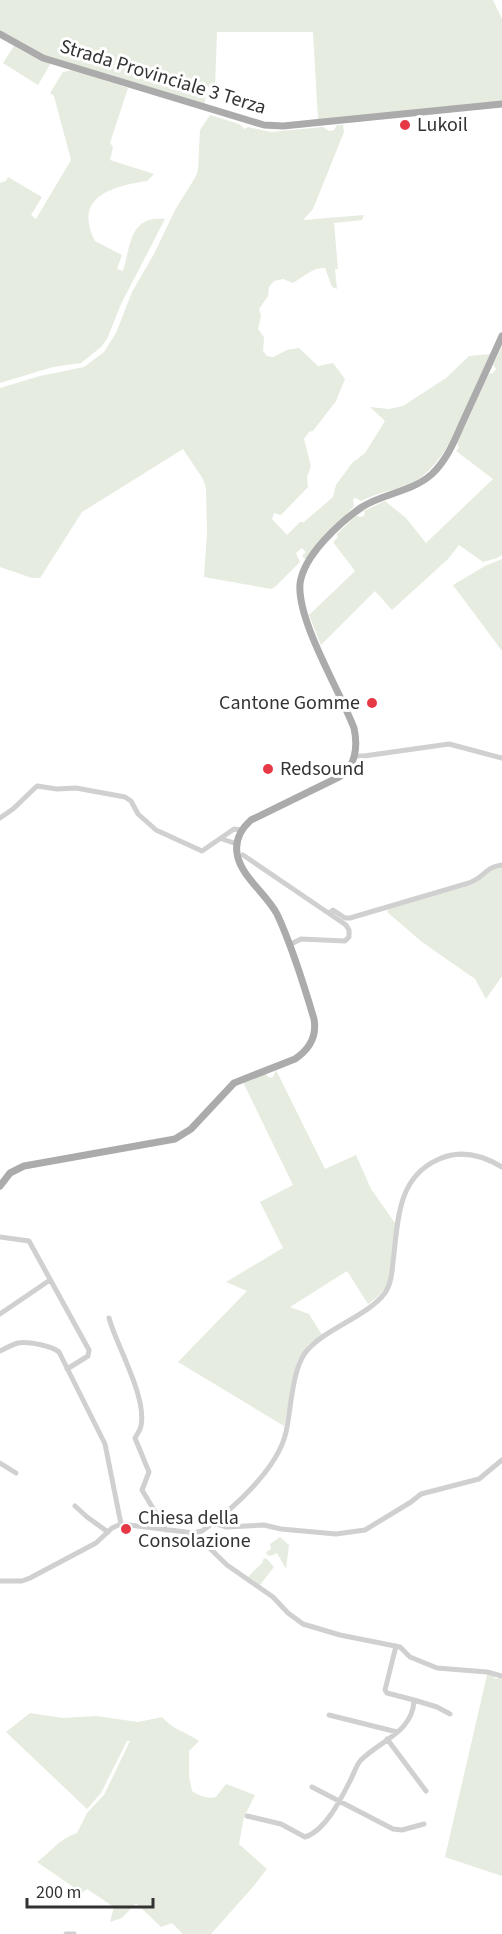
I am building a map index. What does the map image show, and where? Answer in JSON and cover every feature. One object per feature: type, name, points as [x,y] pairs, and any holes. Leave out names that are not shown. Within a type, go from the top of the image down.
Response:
[{"type":"main road","name":"Strada Provinciale 3 Terza","points":[[0,34],[43,58],[264,125],[283,126],[502,104]]},
{"type":"main road","points":[[0,1186],[10,1173],[24,1166],[176,1139],[191,1129],[234,1083],[303,1054],[313,1038],[315,1026],[280,921],[271,904],[241,866],[237,852],[242,830],[250,820],[345,773],[351,766],[354,756],[356,742],[354,728],[308,624],[300,593],[301,577],[313,556],[344,521],[374,501],[422,482],[440,465],[451,447],[502,336]]},
{"type":"street","points":[[354,756],[449,744],[502,758]]},
{"type":"street","points":[[0,818],[37,786],[57,789],[76,788],[128,799],[138,814],[156,830],[202,851],[234,830],[242,830]]},
{"type":"street","points":[[222,839],[237,844]]},
{"type":"street","points":[[243,855],[346,925],[349,930],[347,939],[337,941],[301,939],[289,945]]},
{"type":"street","points":[[328,913],[333,910],[345,918],[350,918],[469,883],[482,877],[491,867],[502,865]]},
{"type":"street","points":[[0,1581],[22,1581],[30,1578],[96,1543],[121,1524],[194,1533],[202,1531],[241,1501],[282,1447],[298,1370],[306,1351],[374,1303],[385,1292],[392,1273],[403,1197],[413,1178],[429,1164],[449,1156],[475,1155],[502,1167]]},
{"type":"street","points":[[0,1237],[29,1241],[89,1350],[88,1356],[67,1369]]},
{"type":"street","points":[[0,1314],[50,1280]]},
{"type":"street","points":[[109,1318],[137,1390],[142,1419],[140,1431],[135,1438],[149,1472],[142,1490],[165,1530]]},
{"type":"street","points":[[0,1351],[23,1343],[54,1348],[59,1353],[105,1443],[121,1524]]},
{"type":"street","points":[[213,1523],[227,1527],[264,1525],[281,1529],[336,1534],[365,1530],[421,1494],[479,1479],[502,1460]]},
{"type":"street","points":[[0,1462],[16,1473]]},
{"type":"street","points":[[75,1506],[108,1532]]},
{"type":"street","points":[[194,1533],[227,1565],[273,1597],[288,1613],[303,1624],[331,1633],[400,1647],[410,1657],[436,1668],[487,1672],[502,1676]]},
{"type":"street","points":[[396,1646],[386,1692],[437,1707],[450,1714]]},
{"type":"street","points":[[248,1816],[281,1824],[305,1837],[316,1831],[340,1802],[362,1760],[408,1723],[414,1700]]},
{"type":"street","points":[[329,1715],[397,1732]]},
{"type":"street","points":[[387,1739],[426,1791]]},
{"type":"street","points":[[312,1787],[393,1829],[402,1830],[424,1824]]},
{"type":"street","points":[[66,1934],[74,1934]]},
{"type":"shaded area","points":[[0,0],[493,0],[502,19],[502,102],[318,120],[313,32],[217,32],[215,87],[208,87],[204,105],[44,55],[0,30]]},
{"type":"shaded area","points":[[14,46],[51,63],[38,85],[3,63]]},
{"type":"shaded area","points":[[73,70],[128,88],[110,143],[113,147],[110,160],[154,174],[147,181],[122,186],[100,196],[89,213],[89,226],[95,241],[122,255],[117,269],[123,271],[130,243],[138,227],[153,219],[165,219],[101,347],[81,363],[53,367],[0,383],[0,183],[6,181],[8,177],[42,197],[31,215],[36,219],[71,160],[54,96],[50,93],[63,72]]},
{"type":"shaded area","points":[[210,115],[239,124],[245,129],[248,127],[271,132],[323,127],[329,131],[334,130],[337,125],[343,125],[344,132],[313,209],[303,220],[364,215],[362,220],[334,223],[338,269],[335,269],[337,289],[332,287],[325,268],[316,269],[293,283],[283,279],[274,281],[259,309],[261,316],[258,329],[264,337],[263,351],[267,356],[273,357],[287,350],[299,348],[318,366],[333,363],[345,379],[336,401],[304,439],[311,466],[307,477],[308,487],[281,515],[274,513],[272,519],[287,535],[333,497],[336,485],[352,463],[365,453],[385,421],[370,407],[389,409],[403,406],[446,378],[469,356],[491,354],[469,404],[451,441],[429,471],[404,486],[361,501],[353,499],[354,506],[306,560],[302,556],[306,552],[302,548],[296,553],[300,562],[271,589],[204,577],[207,532],[206,488],[203,479],[183,449],[82,512],[40,578],[32,578],[0,567],[0,388],[40,376],[84,367],[104,352],[116,333],[132,292],[154,254],[175,210],[196,176],[200,130]]},
{"type":"shaded area","points":[[502,346],[502,555],[483,562],[459,545],[448,559],[392,610],[375,591],[321,645],[309,615],[355,571],[333,542],[338,537],[337,534],[356,516],[362,517],[365,514],[364,511],[385,501],[406,518],[426,543],[493,479],[456,451],[459,448],[457,443],[489,374],[496,369],[493,365]]},
{"type":"shaded area","points":[[502,559],[502,651],[453,585]]},
{"type":"shaded area","points":[[502,867],[502,976],[486,999],[475,979],[422,942],[387,912],[389,909],[472,885]]},
{"type":"shaded area","points":[[276,1070],[325,1169],[356,1155],[371,1189],[395,1223],[388,1279],[384,1289],[376,1298],[368,1304],[347,1271],[290,1307],[309,1314],[322,1335],[308,1345],[297,1362],[284,1426],[178,1362],[247,1291],[226,1282],[283,1248],[260,1202],[293,1185],[243,1082],[265,1073],[269,1078],[273,1077]]},
{"type":"shaded area","points":[[280,1537],[289,1545],[286,1569],[277,1553],[271,1556],[266,1552],[271,1549],[270,1544]]},
{"type":"shaded area","points":[[264,1558],[274,1567],[260,1585],[248,1577]]},
{"type":"shaded area","points":[[487,1675],[495,1676],[494,1678],[497,1679],[502,1678],[502,1876],[445,1857]]},
{"type":"shaded area","points":[[30,1713],[63,1718],[96,1716],[138,1722],[162,1717],[199,1741],[189,1751],[189,1776],[192,1791],[204,1797],[216,1797],[226,1784],[255,1795],[244,1817],[239,1844],[267,1869],[211,1934],[183,1934],[172,1923],[161,1927],[136,1903],[122,1918],[110,1922],[114,1907],[87,1889],[82,1893],[37,1862],[60,1842],[77,1833],[87,1813],[104,1795],[130,1741],[127,1741],[101,1793],[87,1809],[6,1732]]},
{"type":"place","name":"Lukoil","points":[[405,125]]},
{"type":"place","name":"Cantone Gomme","points":[[372,703]]},
{"type":"place","name":"Redsound","points":[[268,769]]},
{"type":"place","name":"Chiesa della Consolazione","points":[[126,1529]]}]
